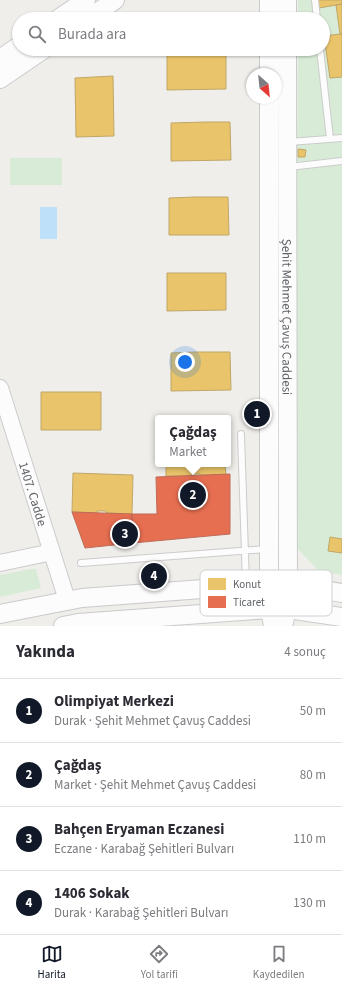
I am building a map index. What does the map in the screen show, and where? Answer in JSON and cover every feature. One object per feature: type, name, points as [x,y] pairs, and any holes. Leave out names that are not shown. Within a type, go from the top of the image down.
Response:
[{"type":"main road","points":[[68,12],[86,0]]},
{"type":"main road","points":[[98,12],[115,0]]},
{"type":"main road","points":[[269,0],[269,12]]},
{"type":"main road","points":[[287,0],[287,12]]},
{"type":"main road","points":[[0,59],[12,51]]},
{"type":"main road","points":[[0,79],[34,56]]},
{"type":"main road","points":[[269,56],[269,68]]},
{"type":"main road","name":"Şehit Mehmet Çavuş Caddesi","points":[[287,56],[288,570]]},
{"type":"main road","name":"Şehit Mehmet Çavuş Caddesi","points":[[269,104],[269,570]]},
{"type":"main road","points":[[0,614],[67,600],[95,596],[200,588]]},
{"type":"main road","points":[[332,592],[342,593]]},
{"type":"main road","points":[[63,626],[78,623],[342,617]]},
{"type":"street","name":"1407. Cadde","points":[[0,388],[67,600]]},
{"type":"street","points":[[0,563],[52,552]]},
{"type":"lane","points":[[315,0],[316,12]]},
{"type":"lane","points":[[321,56],[330,140]]},
{"type":"lane","points":[[287,142],[342,138]]},
{"type":"lane","points":[[287,168],[342,161]]},
{"type":"lane","points":[[241,434],[245,570]]},
{"type":"lane","points":[[81,563],[269,549]]},
{"type":"green space","points":[[298,0],[342,0],[342,575],[332,573],[332,570],[318,570],[297,548],[296,275],[298,56],[330,56],[330,12],[298,12]]},
{"type":"green space","points":[[10,158],[62,158],[62,185],[10,185]]},
{"type":"green space","points":[[36,569],[41,588],[0,597],[0,575]]},
{"type":"water","points":[[40,207],[57,207],[57,239],[40,239]]},
{"type":"building: Konut","points":[[318,0],[342,0],[342,4],[319,8]]},
{"type":"building: Konut","points":[[342,4],[342,34],[340,34],[336,5]]},
{"type":"building: Konut","points":[[342,34],[342,77],[330,78],[327,56],[330,56],[330,35]]},
{"type":"building: Konut","points":[[167,56],[226,56],[226,89],[167,90]]},
{"type":"building: Konut","points":[[113,76],[114,136],[76,137],[75,78]]},
{"type":"building: Konut","points":[[230,122],[231,160],[171,161],[171,123]]},
{"type":"building: Konut","points":[[298,149],[306,150],[305,157],[298,157]]},
{"type":"building: Konut","points":[[228,197],[229,235],[169,235],[169,198]]},
{"type":"building: Konut","points":[[167,273],[226,273],[226,310],[167,311]]},
{"type":"building: Konut","points":[[230,352],[231,390],[171,391],[171,353]]},
{"type":"building: Konut","points":[[41,392],[101,392],[101,430],[41,430]]},
{"type":"building: Konut","points":[[166,467],[225,467],[226,475],[191,474],[191,476],[166,476]]},
{"type":"building: Konut","points":[[73,473],[133,475],[132,514],[106,513],[106,511],[97,511],[97,513],[72,512]]},
{"type":"building: Konut","points":[[330,537],[342,539],[342,553],[328,551]]},
{"type":"building: Ticaret","points":[[230,474],[230,534],[133,543],[132,514],[157,514],[156,477]]},
{"type":"building: Ticaret","points":[[72,512],[132,514],[133,543],[85,548]]},
{"type":"place","name":"Olimpiyat Merkezi","points":[[257,414]]},
{"type":"place","name":"Çağdaş","points":[[193,495]]},
{"type":"place","name":"Bahçen Eryaman Eczanesi","points":[[125,534]]},
{"type":"place","name":"1406 Sokak","points":[[154,576]]}]
